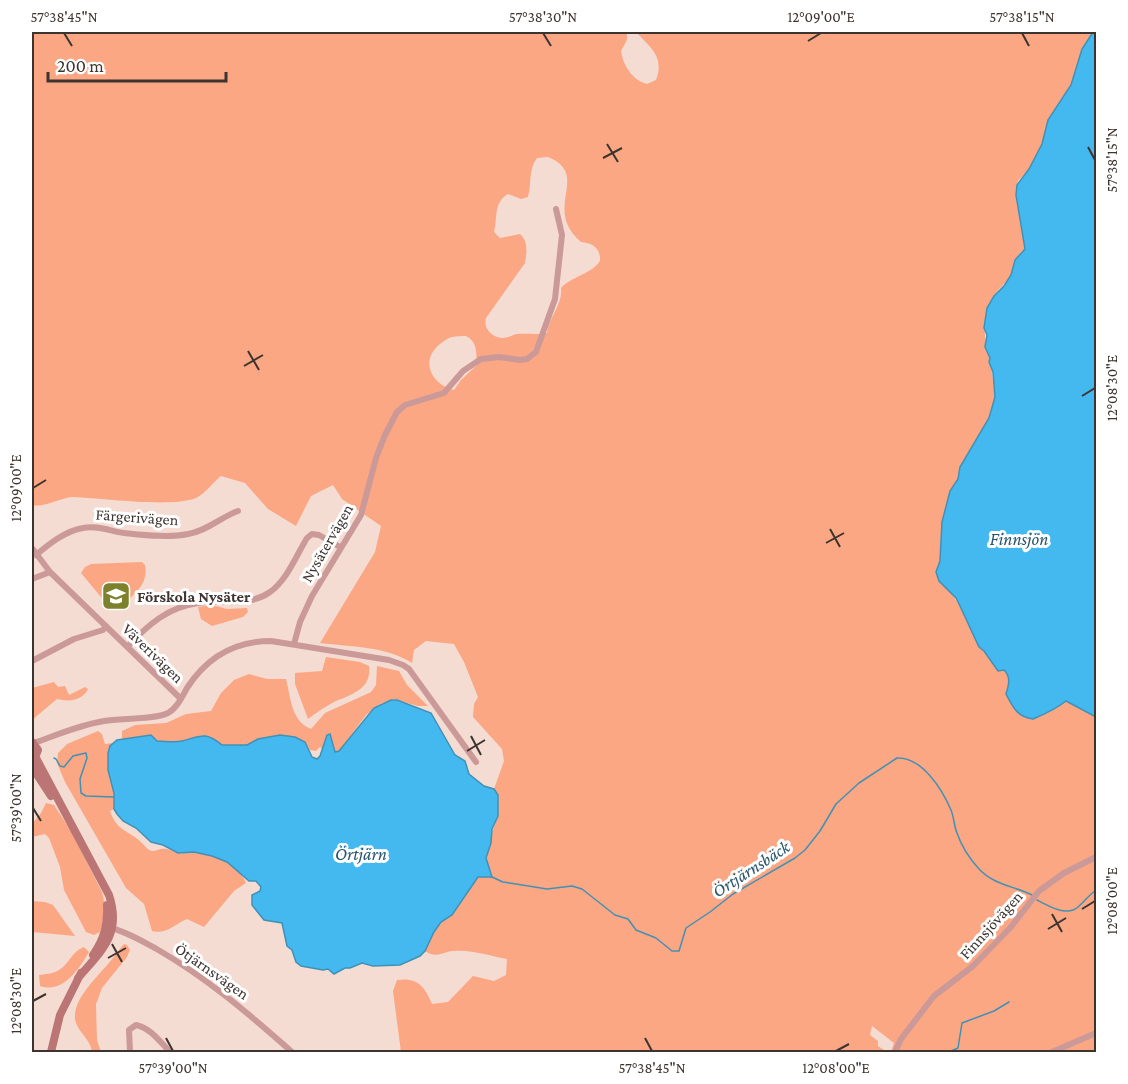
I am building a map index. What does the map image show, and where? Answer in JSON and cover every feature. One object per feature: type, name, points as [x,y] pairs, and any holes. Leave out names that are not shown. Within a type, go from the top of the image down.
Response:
[{"type":"street","name":"Nysätervägen","points":[[294,644],[305,608],[361,515],[385,435],[400,408],[444,393],[463,371],[481,359],[499,357],[520,360],[527,359],[536,352],[555,299],[562,235],[556,209]]},
{"type":"street","name":"Färgerivägen","points":[[36,555],[66,534],[83,528],[92,527],[124,533],[189,534],[215,524],[226,515],[238,510]]},
{"type":"street","points":[[128,646],[155,621],[174,609],[200,602],[240,601],[272,591],[282,580],[307,538],[312,534],[320,535],[340,547]]},
{"type":"street","name":"Väverivägen","points":[[32,548],[50,572],[181,699]]},
{"type":"street","points":[[32,579],[50,572]]},
{"type":"street","points":[[32,661],[74,639],[103,630],[106,626]]},
{"type":"street","points":[[51,1053],[60,1015],[78,978],[103,951],[110,927],[112,904],[34,754],[48,740],[71,729],[93,723],[164,715],[173,710],[196,674],[205,665],[231,648],[255,641],[294,644],[388,660],[403,665],[409,669],[476,762]]},
{"type":"street","name":"Finnsjövägen","points":[[895,1053],[901,1039],[934,996],[973,966],[1010,928],[1039,891],[1064,873],[1096,857]]},
{"type":"street","name":"Ötjärnsvägen","points":[[110,927],[129,934],[184,965],[237,1003],[292,1053]]},
{"type":"street","points":[[130,1053],[129,1030],[136,1025],[150,1031],[170,1053]]},
{"type":"street","points":[[1052,1053],[1096,1033]]},
{"type":"shaded area","points":[[32,32],[627,32],[627,40],[621,51],[624,62],[637,79],[647,84],[656,80],[659,65],[655,53],[636,32],[762,32],[772,34],[792,32],[1093,32],[1082,49],[1071,85],[1048,120],[1042,144],[1029,169],[1018,181],[1016,195],[1025,249],[1017,258],[1010,277],[990,302],[985,326],[995,397],[989,418],[960,467],[958,479],[950,491],[942,522],[940,561],[936,572],[960,606],[979,647],[992,663],[1007,673],[1023,717],[1033,719],[1066,701],[1096,717],[1096,1052],[891,1052],[894,1043],[872,1026],[870,1035],[878,1041],[878,1046],[887,1052],[401,1052],[393,991],[397,980],[410,980],[420,984],[432,1004],[448,1002],[473,976],[494,981],[506,975],[507,959],[466,951],[436,955],[425,951],[441,922],[452,915],[478,877],[498,816],[498,795],[494,789],[504,761],[502,749],[473,717],[474,704],[478,697],[454,644],[426,641],[414,650],[412,663],[380,650],[320,643],[375,552],[381,526],[342,499],[333,485],[311,496],[296,526],[268,509],[245,483],[221,476],[200,496],[185,501],[136,502],[73,497],[37,506],[32,505]],"holes":[[[548,157],[560,164],[566,173],[565,217],[570,229],[581,242],[595,247],[600,261],[596,266],[561,288],[560,300],[547,333],[498,337],[487,329],[486,318],[525,263],[526,251],[526,244],[520,234],[500,238],[494,232],[498,206],[508,194],[521,199],[528,197],[534,163],[537,158]],[[466,336],[473,341],[477,365],[454,390],[434,378],[429,365],[430,358],[440,344],[447,339]]]},
{"type":"shaded area","name":"Förskola Nysäter","points":[[142,562],[145,565],[145,578],[135,594],[120,608],[110,608],[81,573],[91,564]]},
{"type":"shaded area","points":[[212,605],[227,609],[247,608],[248,612],[243,617],[212,626],[201,619],[198,607]]},
{"type":"shaded area","points":[[326,657],[360,662],[369,666],[368,680],[355,693],[329,705],[308,719],[295,684],[295,673],[322,671]]},
{"type":"shaded area","points":[[377,666],[399,671],[407,685],[428,706],[418,706],[397,700],[382,703],[366,715],[339,751],[335,752],[330,734],[327,735],[322,749],[320,747],[316,751],[310,750],[305,742],[295,737],[280,735],[258,739],[247,745],[222,745],[206,736],[176,742],[157,741],[150,735],[122,739],[122,731],[135,725],[166,723],[186,714],[211,711],[221,693],[234,680],[249,674],[267,679],[286,679],[296,715],[304,725],[311,729],[325,713],[371,692],[376,685]]},
{"type":"shaded area","points":[[54,682],[58,687],[65,686],[69,695],[85,687],[88,689],[75,700],[57,699],[32,720],[32,688]]},
{"type":"shaded area","points":[[98,731],[102,734],[105,744],[113,743],[108,760],[114,809],[110,811],[116,823],[150,850],[169,849],[181,853],[207,854],[224,860],[237,870],[246,883],[234,891],[204,927],[187,919],[162,932],[152,931],[144,904],[126,888],[65,782],[57,763],[58,753],[67,744]]},
{"type":"shaded area","points":[[46,803],[54,805],[71,831],[102,892],[103,922],[100,932],[94,935],[86,932],[64,890],[60,867],[49,838],[45,834],[32,837],[32,824]]},
{"type":"shaded area","points":[[32,901],[53,905],[75,936],[32,932]]},
{"type":"shaded area","points":[[124,944],[130,950],[127,957],[102,988],[96,1004],[97,1040],[101,1052],[92,1052],[89,1043],[76,1024],[78,1003],[88,987]]},
{"type":"shaded area","points":[[84,947],[89,952],[69,978],[56,986],[48,988],[40,986],[39,975],[59,970],[76,951]]},
{"type":"water","name":"Finnsjön","points":[[1093,32],[1096,32],[1096,717],[1066,701],[1033,719],[1019,714],[1013,707],[1006,694],[1008,675],[1004,670],[998,671],[979,647],[956,598],[939,581],[936,572],[940,561],[942,522],[950,491],[958,479],[960,467],[989,418],[995,397],[993,372],[985,347],[987,335],[984,328],[987,308],[1011,275],[1015,260],[1025,249],[1016,195],[1017,185],[1029,169],[1042,144],[1048,120],[1071,85],[1082,49]]},
{"type":"water","name":"Örtjärn","points":[[391,700],[397,700],[431,713],[455,755],[465,761],[469,774],[484,786],[494,789],[498,795],[498,816],[492,829],[491,843],[486,858],[492,877],[478,877],[452,915],[441,922],[425,951],[420,956],[400,965],[373,966],[362,963],[334,974],[328,969],[301,966],[296,962],[292,950],[287,946],[282,923],[264,920],[252,905],[252,895],[260,891],[261,887],[256,881],[249,881],[227,862],[212,856],[194,852],[178,853],[151,842],[136,828],[123,821],[114,809],[114,793],[108,770],[108,753],[110,746],[117,740],[151,735],[157,741],[176,742],[207,736],[222,745],[247,745],[258,739],[280,735],[295,737],[305,742],[312,757],[317,759],[327,735],[330,734],[335,752],[339,751],[374,708]]},
{"type":"waterway","points":[[54,758],[60,766],[64,767],[73,756],[86,753],[87,758],[80,779],[81,793],[86,796],[114,797]]},
{"type":"waterway","name":"Örtjärnsbäck","points":[[492,877],[503,882],[547,889],[572,886],[582,889],[615,915],[628,919],[636,930],[656,938],[672,951],[679,951],[686,928],[733,894],[805,850],[820,831],[836,804],[859,783],[897,758],[906,759],[923,768],[937,784],[951,810],[961,842],[979,869],[991,879],[1032,895]]},
{"type":"waterway","name":"Örtjärnsbäck","points":[[1037,900],[1058,910],[1074,910],[1096,890]]},
{"type":"waterway","points":[[949,1052],[958,1048],[962,1023],[994,1011],[1009,1002]]},
{"type":"place","name":"Förskola Nysäter","points":[[116,596]]}]
